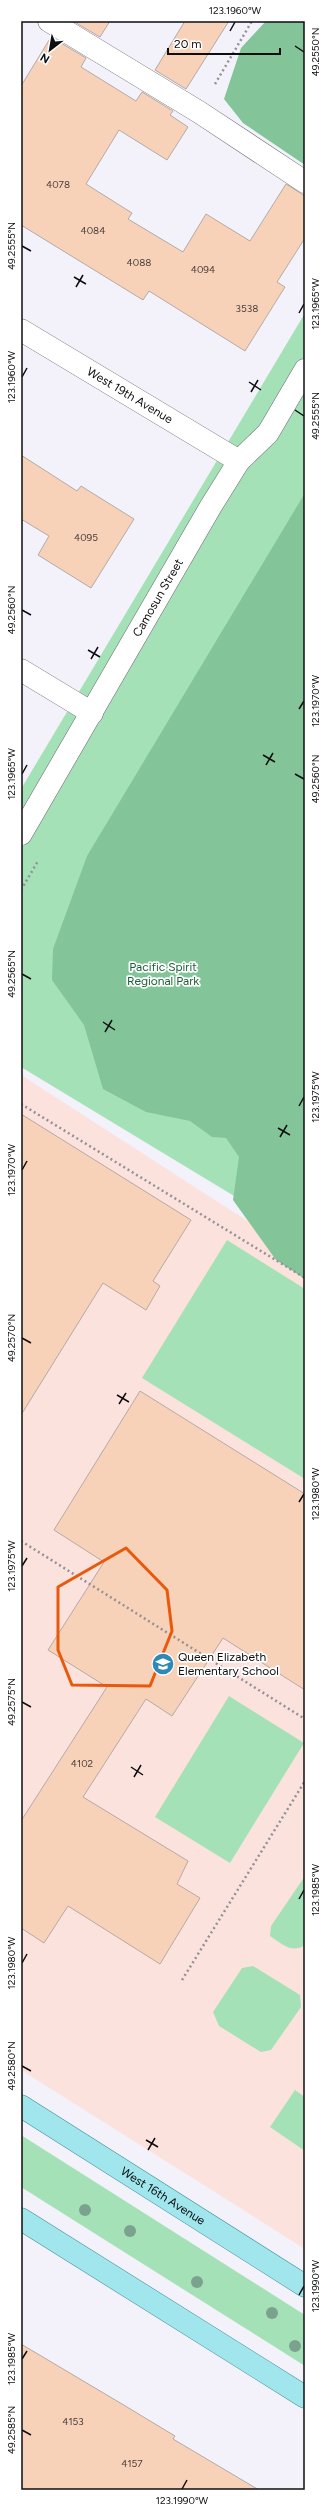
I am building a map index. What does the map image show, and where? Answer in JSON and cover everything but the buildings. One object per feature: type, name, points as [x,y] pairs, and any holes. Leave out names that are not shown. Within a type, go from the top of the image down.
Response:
[{"type":"main road","name":"West 16th Avenue","points":[[21,2106],[305,2286]]},
{"type":"main road","points":[[21,2219],[305,2397]]},
{"type":"street","points":[[49,21],[199,112],[305,182]]},
{"type":"street","name":"West 19th Avenue","points":[[21,330],[239,461]]},
{"type":"street","name":"Camosun Street","points":[[21,834],[210,506],[239,461],[268,433],[305,370]]},
{"type":"street","points":[[21,670],[92,713]]},
{"type":"path","points":[[199,112],[252,21]]},
{"type":"path","points":[[21,1104],[305,1278]]},
{"type":"path","points":[[21,1541],[305,1719]]},
{"type":"path","points":[[182,1980],[305,1781]]},
{"type":"highlighted area","points":[[126,1548],[167,1590],[172,1631],[150,1686],[72,1685],[58,1650],[58,1587]]},
{"type":"shaded area","name":"Queen Elizabeth Elementary School","points":[[21,1075],[305,1258],[305,2249],[21,2070]]},
{"type":"green space","points":[[266,21],[305,21],[305,165],[243,123],[224,99],[241,48]]},
{"type":"green space","name":"Pacific Spirit Regional Park","points":[[305,313],[305,1239],[21,1067],[21,789]]},
{"type":"green space","name":"Pacific Spirit Regional Park","points":[[305,493],[305,1279],[276,1260],[233,1200],[239,1157],[226,1138],[212,1137],[190,1121],[146,1112],[103,1089],[84,1025],[52,980],[53,949],[87,856]]},
{"type":"green space","points":[[227,1240],[305,1289],[305,1479],[142,1378]]},
{"type":"green space","points":[[229,1696],[304,1743],[230,1863],[155,1817]]},
{"type":"green space","points":[[305,1876],[305,1945],[296,1949],[283,1945],[270,1936],[271,1926]]},
{"type":"green space","points":[[253,1966],[300,1995],[301,2007],[271,2050],[261,2052],[219,2026],[213,2012],[242,1968]]},
{"type":"green space","points":[[295,2090],[305,2097],[305,2151],[270,2127]]},
{"type":"green space","points":[[21,2135],[305,2315],[305,2366],[21,2187]]},
{"type":"place","name":"Queen Elizabeth Elementary School","points":[[163,1664]]}]
